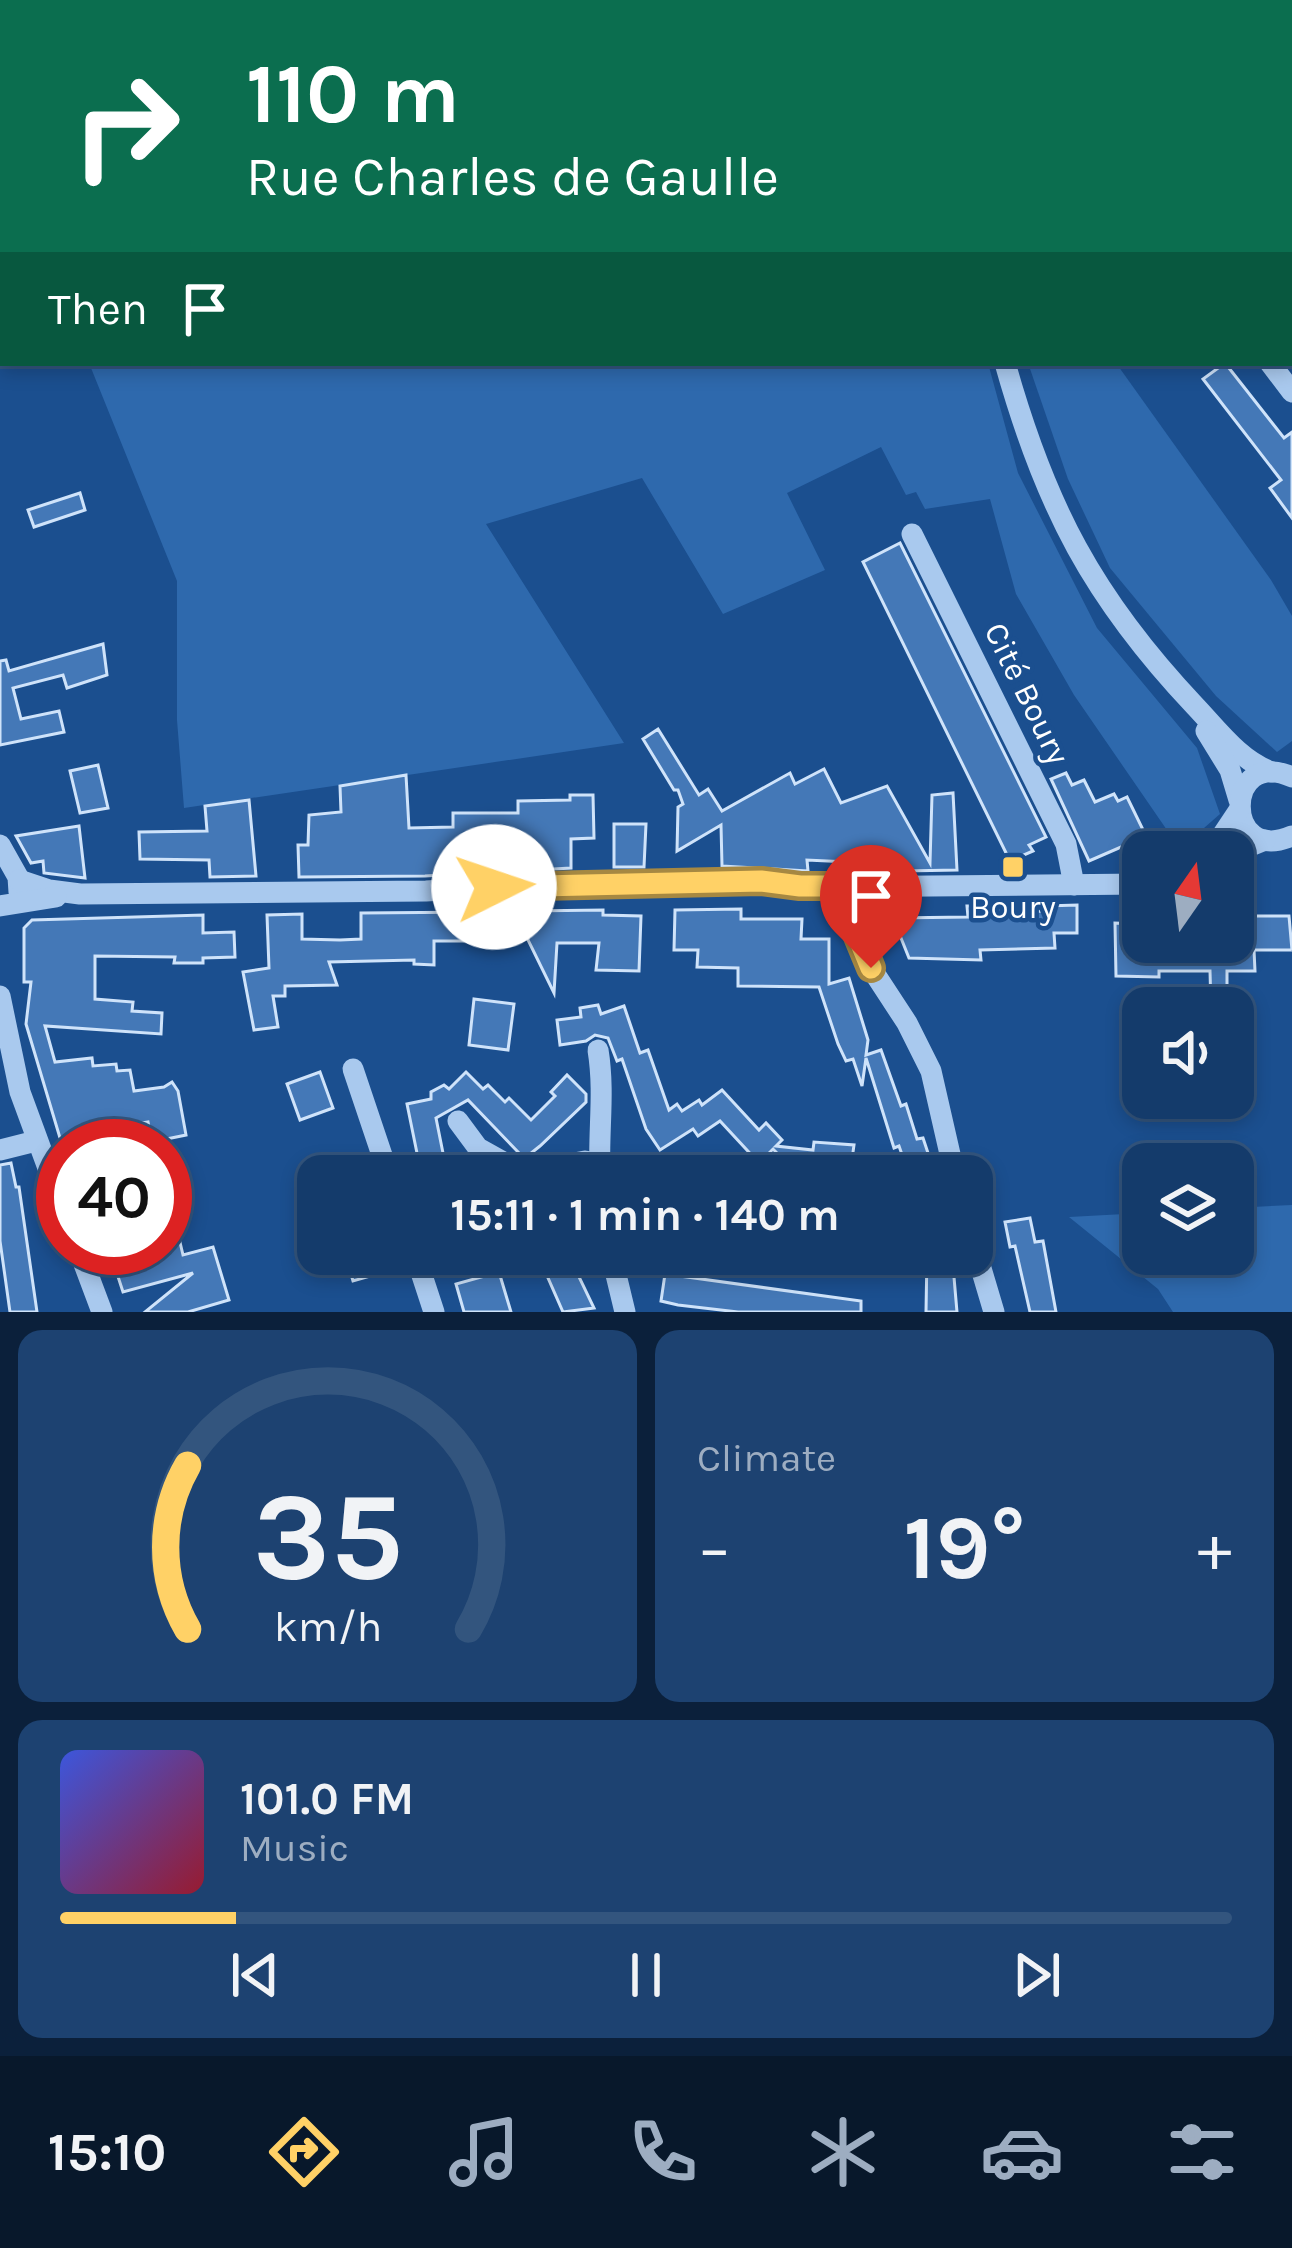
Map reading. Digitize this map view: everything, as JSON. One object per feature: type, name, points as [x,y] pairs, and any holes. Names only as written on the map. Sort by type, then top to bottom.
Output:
[{"type":"street","points":[[1006,366],[1029,444],[1062,525],[1112,609],[1219,751],[1247,829],[1283,840]]},
{"type":"street","points":[[1272,366],[1292,392]]},
{"type":"street","name":"Cité Boury","points":[[912,534],[1066,844],[1074,884]]},
{"type":"street","points":[[1167,677],[1235,748],[1258,766],[1284,772]]},
{"type":"street","points":[[1224,831],[1249,782],[1284,772]]},
{"type":"street","points":[[0,845],[19,892],[5,909]]},
{"type":"street","points":[[10,871],[49,890],[80,894],[427,891],[722,881],[848,886],[1122,884]]},
{"type":"street","points":[[848,886],[857,934],[871,968],[931,1071],[950,1155]]},
{"type":"street","points":[[5,909],[80,894]]},
{"type":"street","points":[[0,996],[11,1061],[36,1141],[0,1150]]},
{"type":"street","points":[[598,1050],[604,1092],[598,1155]]},
{"type":"street","points":[[353,1069],[382,1155]]},
{"type":"street","points":[[458,1121],[478,1148],[491,1155]]},
{"type":"street","points":[[88,1275],[102,1312]]},
{"type":"street","points":[[422,1275],[434,1312]]},
{"type":"street","points":[[616,1275],[625,1312]]},
{"type":"street","points":[[983,1275],[994,1312]]},
{"type":"shaded area","points":[[90,366],[989,366],[1018,473],[1097,628],[1197,748],[1220,814],[1201,831],[1168,831],[1074,695],[1016,594],[990,499],[925,509],[916,492],[906,495],[881,447],[787,493],[825,570],[723,614],[642,478],[486,524],[624,743],[184,808],[177,720],[177,581]]},
{"type":"shaded area","points":[[1029,366],[1118,366],[1292,616],[1292,741],[1277,752],[1216,696],[1110,568],[1068,479]]},
{"type":"shaded area","points":[[1292,1205],[1292,1312],[1173,1312],[1158,1289],[1141,1275],[1254,1275],[1254,1207]]},
{"type":"shaded area","points":[[1122,1214],[1122,1260],[1069,1217]]},
{"type":"building","points":[[1227,366],[1284,438],[1292,432],[1292,518],[1270,488],[1281,480],[1203,379]]},
{"type":"building","points":[[80,493],[85,510],[34,527],[28,510]]},
{"type":"building","points":[[900,543],[1046,837],[1029,845],[1033,851],[1010,861],[863,562]]},
{"type":"building","points":[[103,644],[107,675],[67,688],[63,675],[13,688],[21,719],[59,711],[64,732],[0,745],[0,661],[6,660],[9,671]]},
{"type":"building","points":[[658,729],[699,795],[708,789],[722,811],[790,773],[795,784],[824,769],[841,803],[887,786],[930,863],[932,795],[953,793],[957,870],[849,872],[848,862],[807,860],[808,871],[722,866],[721,825],[677,851],[678,807],[683,804],[643,739]]},
{"type":"building","points":[[98,765],[108,808],[80,813],[70,771]]},
{"type":"building","points":[[1066,773],[1072,785],[1084,780],[1095,802],[1114,794],[1118,801],[1127,797],[1144,831],[1122,831],[1122,847],[1089,861],[1051,779]]},
{"type":"building","points":[[406,775],[409,828],[453,827],[453,813],[518,813],[518,801],[593,795],[594,838],[571,839],[571,868],[299,877],[298,845],[308,845],[309,815],[341,812],[340,786]]},
{"type":"building","points":[[249,800],[256,876],[210,877],[209,860],[140,859],[139,832],[207,831],[205,806]]},
{"type":"building","points":[[614,824],[646,824],[644,867],[614,867]]},
{"type":"building","points":[[79,826],[85,878],[44,873],[43,861],[31,863],[16,836]]},
{"type":"building","points":[[1077,905],[1077,933],[1054,933],[1055,948],[980,950],[981,960],[909,958],[893,918],[968,917],[967,906],[1012,906],[1012,912]]},
{"type":"building","points":[[741,909],[741,919],[802,919],[801,939],[829,939],[829,984],[849,978],[868,1040],[866,1055],[881,1050],[901,1106],[906,1104],[917,1139],[923,1138],[929,1155],[902,1155],[899,1146],[894,1148],[866,1058],[862,1086],[853,1059],[846,1061],[838,1044],[819,987],[738,986],[738,968],[697,967],[698,950],[674,950],[675,910]]},
{"type":"building","points":[[603,910],[603,915],[641,916],[639,971],[596,970],[599,943],[557,943],[554,993],[528,940],[529,911]]},
{"type":"building","points":[[482,912],[481,941],[434,941],[434,965],[414,964],[414,960],[329,962],[337,985],[285,986],[285,996],[273,996],[278,1027],[254,1030],[243,972],[269,968],[267,915],[302,914],[302,939],[340,940],[361,939],[361,913]]},
{"type":"building","points":[[203,915],[203,933],[234,932],[235,957],[203,958],[203,963],[174,963],[175,957],[95,956],[95,999],[133,1002],[132,1011],[162,1013],[161,1034],[45,1026],[55,1062],[92,1058],[93,1066],[116,1064],[117,1071],[130,1070],[134,1091],[172,1082],[183,1119],[54,1119],[26,1024],[31,982],[24,982],[24,928],[32,920]]},
{"type":"building","points":[[1254,916],[1289,916],[1292,950],[1254,950]]},
{"type":"building","points":[[1115,923],[1122,923],[1122,963],[1254,963],[1254,950],[1255,971],[1227,971],[1227,987],[1210,987],[1210,971],[1116,976]]},
{"type":"building","points":[[474,999],[514,1004],[508,1050],[469,1045]]},
{"type":"building","points":[[598,1005],[601,1014],[624,1006],[640,1053],[648,1050],[669,1110],[677,1104],[682,1111],[699,1100],[702,1105],[722,1090],[759,1130],[766,1123],[782,1140],[776,1146],[813,1150],[814,1142],[854,1145],[853,1155],[779,1155],[773,1149],[767,1155],[752,1155],[720,1121],[698,1136],[693,1129],[660,1150],[646,1129],[622,1059],[617,1061],[608,1038],[595,1035],[560,1045],[557,1020],[581,1017],[580,1008]]},
{"type":"building","points":[[320,1072],[333,1108],[300,1120],[287,1084]]},
{"type":"building","points":[[466,1072],[483,1089],[488,1085],[505,1102],[509,1098],[531,1120],[555,1096],[551,1092],[567,1075],[586,1094],[586,1102],[530,1154],[520,1154],[468,1100],[436,1118],[443,1155],[417,1155],[407,1104],[431,1099],[431,1092],[444,1085],[449,1089]]},
{"type":"building","points":[[11,1163],[19,1187],[37,1312],[10,1312],[0,1241],[0,1165]]},
{"type":"building","points":[[1030,1218],[1035,1242],[1043,1241],[1056,1312],[1030,1312],[1015,1246],[1010,1247],[1005,1222]]},
{"type":"building","points":[[213,1247],[229,1300],[188,1312],[145,1312],[192,1275],[192,1253]]},
{"type":"building","points":[[117,1275],[186,1275],[123,1292]]},
{"type":"building","points":[[500,1275],[511,1312],[464,1312],[456,1284]]},
{"type":"building","points":[[547,1275],[578,1275],[594,1308],[563,1312]]},
{"type":"building","points":[[665,1275],[672,1275],[861,1301],[861,1312],[738,1312],[661,1301]]},
{"type":"building","points":[[927,1275],[954,1275],[957,1312],[926,1312]]},
{"type":"place","name":"Boury","points":[[1013,867]]},
{"type":"route","points":[[494,887],[761,881],[848,886],[857,934],[871,968]]}]
